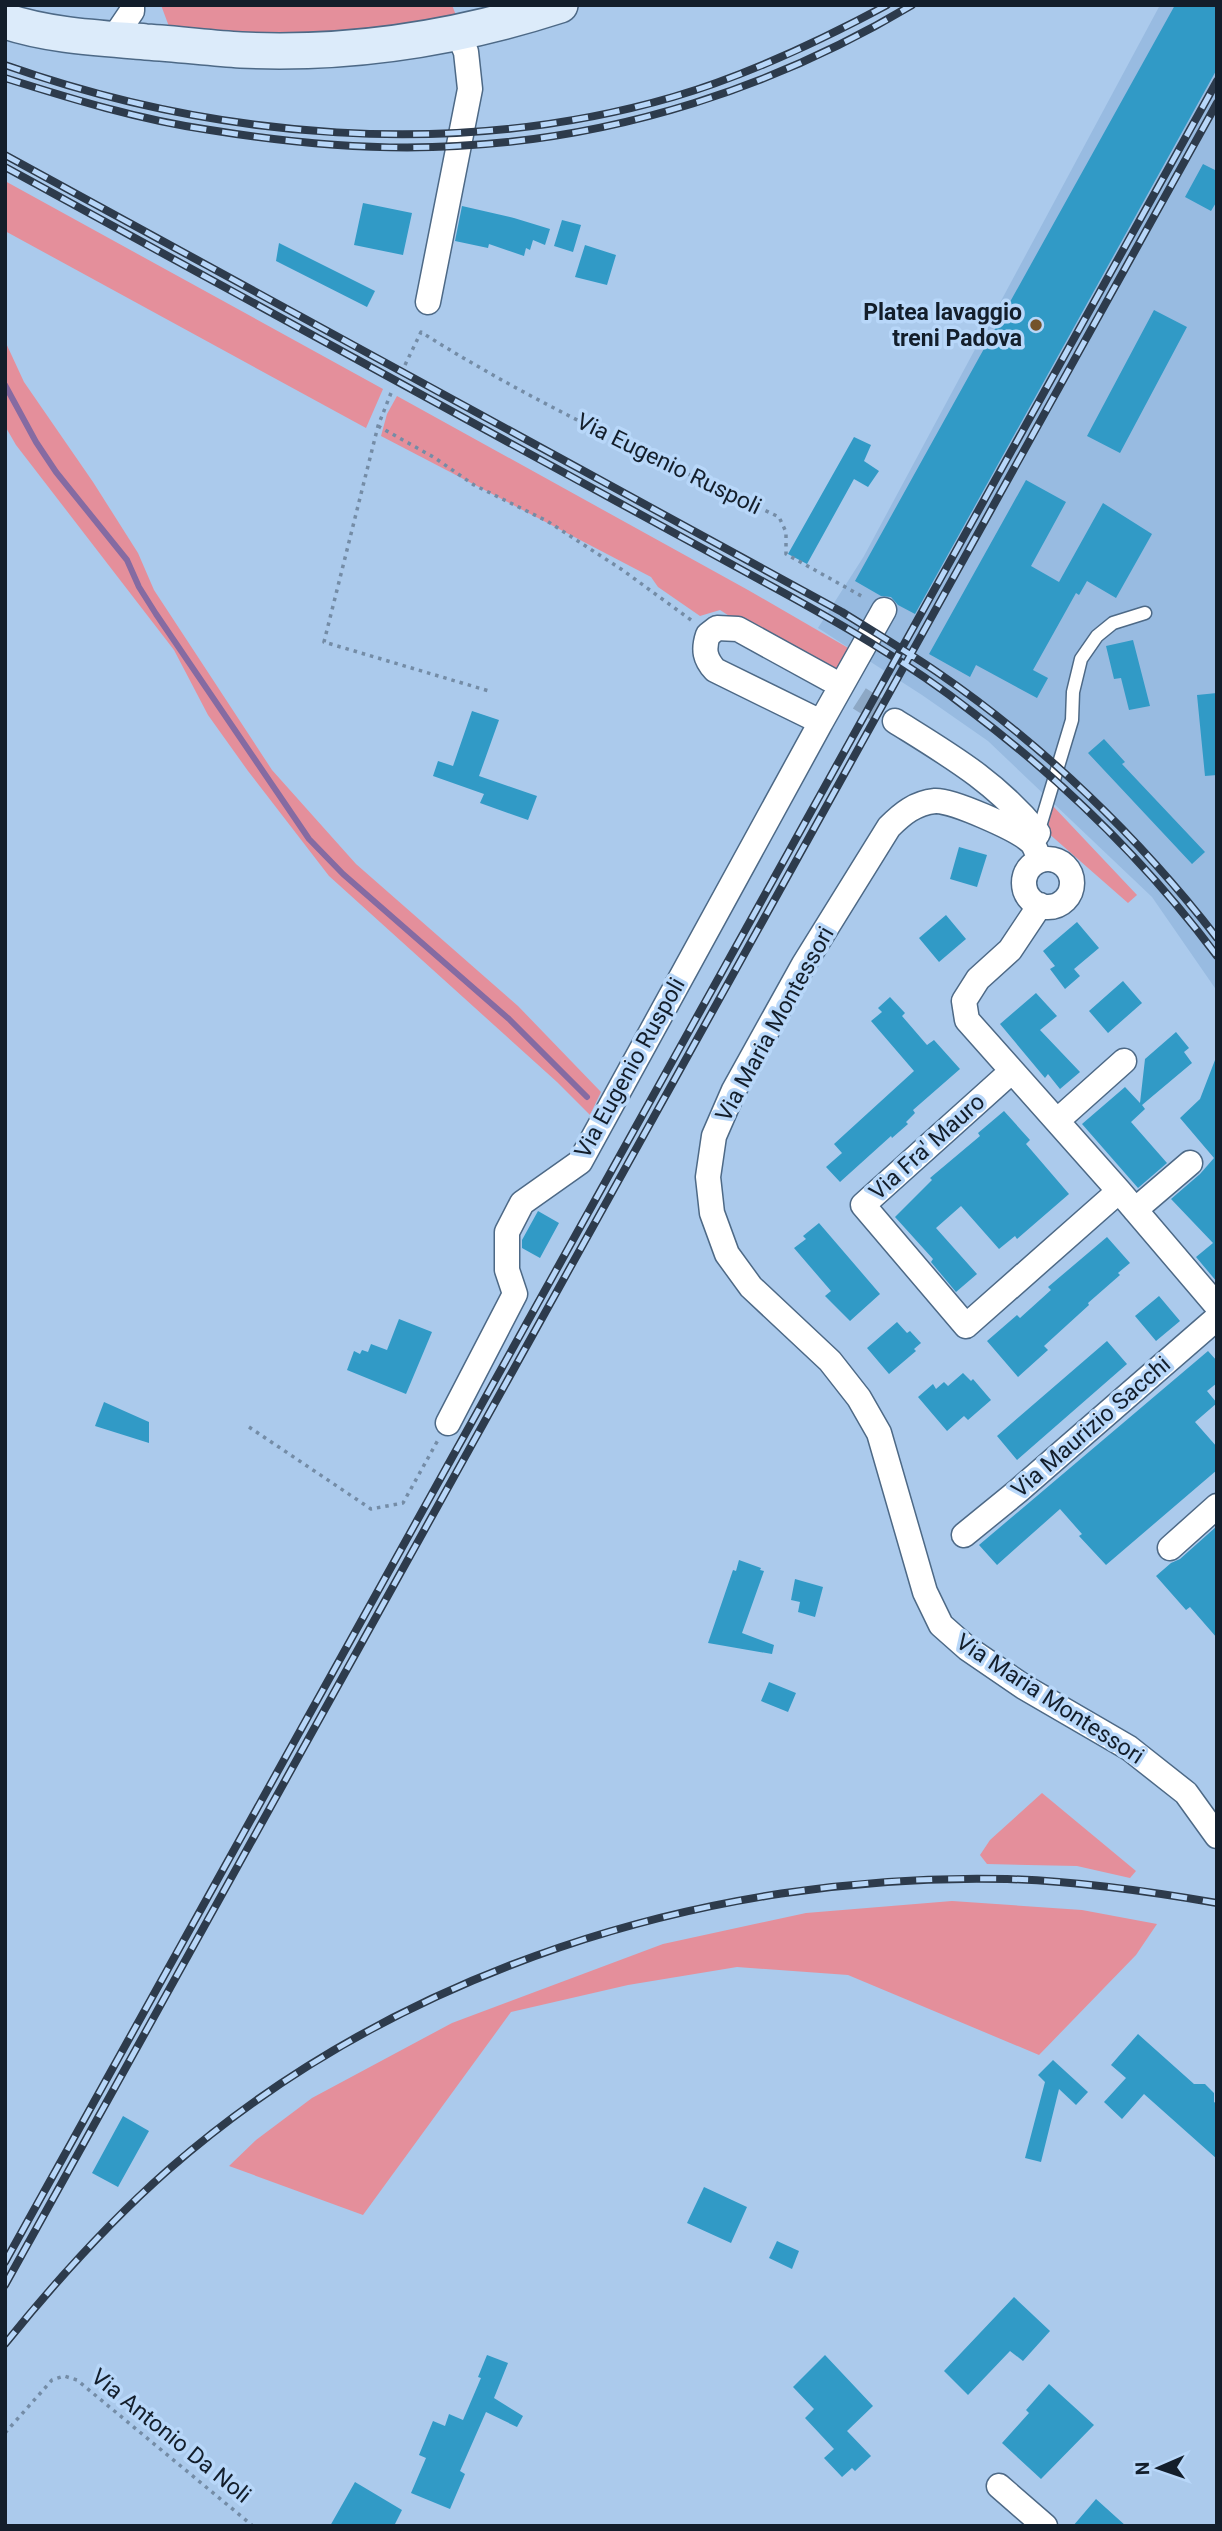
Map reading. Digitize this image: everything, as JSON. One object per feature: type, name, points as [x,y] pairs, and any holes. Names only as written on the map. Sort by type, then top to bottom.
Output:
[{"type":"main road","points":[[5,21],[28,28],[113,39],[242,50],[294,50],[378,44],[458,33],[560,5]]},
{"type":"street","points":[[113,39],[132,11],[132,5]]},
{"type":"street","points":[[428,302],[470,89],[466,52],[458,33]]},
{"type":"street","name":"Via Eugenio Ruspoli","points":[[448,1423],[515,1294],[507,1270],[507,1232],[522,1203],[580,1162],[884,610]]},
{"type":"street","points":[[821,722],[715,670],[708,663],[705,653],[708,635],[717,628],[738,629],[829,679]]},
{"type":"street","points":[[895,721],[974,771],[1018,808],[1036,845],[1024,885],[1031,900],[1040,905],[1010,950],[978,979],[964,1001],[967,1020],[1058,1120],[1217,1306]]},
{"type":"street","name":"Via Maria Montessori","points":[[1040,905],[1054,906],[1061,903],[1071,889],[1072,881],[1070,873],[1059,861],[1036,845],[962,807],[938,801],[920,804],[903,813],[889,827],[804,964],[734,1090],[715,1136],[708,1177],[712,1213],[727,1254],[751,1287],[830,1361],[859,1398],[878,1433],[925,1592],[941,1625],[967,1648],[1024,1687],[1129,1748],[1186,1793],[1217,1836]]},
{"type":"street","points":[[1058,1120],[1124,1061]]},
{"type":"street","name":"Via Fra' Mauro","points":[[1012,1071],[863,1205],[966,1326],[1119,1191]]},
{"type":"street","points":[[1135,1210],[1190,1163]]},
{"type":"street","name":"Via Maurizio Sacchi","points":[[964,1535],[1217,1318]]},
{"type":"street","points":[[1170,1548],[1217,1506]]},
{"type":"street","points":[[999,2486],[1045,2526]]},
{"type":"lane","points":[[1036,845],[1072,720],[1073,692],[1081,659],[1097,636],[1113,623],[1145,613]]},
{"type":"path","name":"Via Eugenio Ruspoli","points":[[405,365],[421,332],[481,371],[585,425],[779,517],[786,532],[786,554],[884,610]]},
{"type":"path","points":[[391,393],[378,426],[324,642],[489,691]]},
{"type":"path","points":[[378,426],[435,458],[474,485],[547,522],[621,569],[708,635]]},
{"type":"path","points":[[249,1427],[371,1509],[403,1503],[448,1423]]},
{"type":"path","name":"Via Antonio Da Noli","points":[[5,2433],[52,2380],[64,2376],[77,2380],[253,2526]]},
{"type":"shaded area","points":[[161,5],[452,5],[459,23],[296,37],[171,32]]},
{"type":"shaded area","points":[[1160,5],[1217,5],[1217,991],[1152,897],[988,741],[818,628],[864,556]]},
{"type":"shaded area","points":[[5,181],[383,389],[366,428],[5,231]]},
{"type":"shaded area","points":[[5,341],[24,382],[93,482],[138,553],[154,590],[272,770],[356,864],[518,1006],[601,1092],[590,1115],[329,876],[248,771],[208,715],[174,650],[16,445],[5,426]]},
{"type":"shaded area","points":[[397,396],[862,656],[846,683],[762,637],[720,610],[700,616],[658,587],[651,577],[381,436],[387,414]]},
{"type":"shaded area","points":[[1052,805],[1137,895],[1128,903],[1047,832]]},
{"type":"shaded area","points":[[1042,1793],[1136,1871],[1130,1878],[1077,1866],[987,1864],[980,1855],[990,1840]]},
{"type":"shaded area","points":[[952,1901],[1082,1910],[1157,1924],[1136,1955],[1039,2055],[848,1975],[737,1967],[628,1985],[511,2012],[363,2215],[229,2166],[256,2140],[312,2098],[452,2023],[663,1944],[806,1913]]},
{"type":"building","name":"Platea lavaggio treni Padova","points":[[1175,5],[1217,5],[1217,69],[915,614],[898,605],[891,597],[881,596],[855,581]]},
{"type":"building","points":[[1203,164],[1217,171],[1217,201],[1211,211],[1185,197]]},
{"type":"building","points":[[363,203],[412,213],[403,255],[354,245]]},
{"type":"building","points":[[462,206],[550,229],[545,245],[533,240],[530,250],[526,248],[524,256],[489,244],[488,248],[455,241]]},
{"type":"building","points":[[562,220],[581,225],[573,252],[554,246]]},
{"type":"building","points":[[279,243],[375,291],[367,307],[276,261]]},
{"type":"building","points":[[585,245],[616,255],[607,285],[575,277]]},
{"type":"building","points":[[1154,310],[1187,327],[1120,453],[1087,436]]},
{"type":"building","points":[[854,437],[871,445],[864,461],[879,471],[868,487],[854,479],[807,564],[788,554]]},
{"type":"building","points":[[1026,480],[1066,502],[1031,566],[1059,582],[1103,503],[1152,534],[1116,598],[1087,581],[1079,595],[1076,593],[1033,670],[1048,678],[1037,698],[976,665],[970,677],[929,654]]},
{"type":"building","points":[[1133,640],[1150,706],[1129,710],[1121,678],[1114,679],[1106,646]]},
{"type":"building","points":[[1217,693],[1217,775],[1205,776],[1197,695]]},
{"type":"building","points":[[472,711],[499,720],[479,776],[537,796],[528,820],[480,803],[484,794],[433,776],[438,761],[453,766]]},
{"type":"building","points":[[1104,739],[1125,762],[1122,764],[1205,852],[1192,864],[1088,753]]},
{"type":"building","points":[[959,847],[987,855],[977,887],[950,879]]},
{"type":"building","points":[[946,915],[966,939],[939,962],[919,938]]},
{"type":"building","points":[[1077,922],[1099,948],[1074,969],[1080,976],[1065,989],[1050,969],[1055,966],[1043,951]]},
{"type":"building","points":[[1123,981],[1142,1003],[1108,1033],[1089,1011]]},
{"type":"building","points":[[1036,993],[1057,1016],[1040,1030],[1080,1072],[1060,1089],[1048,1074],[1045,1078],[1000,1024]]},
{"type":"building","points":[[890,997],[905,1013],[902,1016],[927,1045],[934,1040],[960,1069],[913,1110],[915,1113],[906,1122],[908,1124],[840,1182],[826,1167],[842,1153],[834,1144],[914,1071],[871,1021],[882,1012],[878,1008]]},
{"type":"building","points":[[1176,1032],[1189,1048],[1184,1052],[1192,1063],[1142,1105],[1145,1109],[1131,1122],[1167,1163],[1138,1188],[1082,1124],[1125,1087],[1140,1103],[1145,1059]]},
{"type":"building","points":[[1215,1060],[1217,1282],[1196,1257],[1213,1243],[1171,1199],[1214,1158],[1180,1118],[1200,1099]]},
{"type":"building","points":[[1004,1111],[1030,1140],[1026,1144],[1069,1194],[1017,1239],[1015,1236],[999,1249],[961,1206],[936,1228],[977,1274],[956,1292],[931,1262],[933,1259],[895,1217],[932,1180],[930,1178],[980,1136],[978,1133]]},
{"type":"building","points":[[538,1211],[559,1223],[540,1258],[522,1248],[522,1240]]},
{"type":"building","points":[[819,1223],[880,1294],[850,1321],[825,1296],[831,1291],[794,1248],[806,1239],[803,1236]]},
{"type":"building","points":[[1107,1237],[1130,1263],[1044,1346],[1048,1350],[1018,1377],[987,1341],[1017,1315],[1020,1318],[1051,1290],[1048,1287]]},
{"type":"building","points":[[1159,1296],[1180,1321],[1156,1341],[1135,1316]]},
{"type":"building","points":[[399,1319],[432,1332],[406,1394],[347,1370],[354,1351],[360,1354],[362,1350],[368,1352],[371,1344],[387,1350]]},
{"type":"building","points":[[897,1322],[921,1343],[914,1349],[916,1351],[889,1374],[867,1348]]},
{"type":"building","points":[[1107,1341],[1127,1364],[1017,1460],[997,1436]]},
{"type":"building","points":[[1208,1351],[1217,1361],[1217,1383],[1207,1391],[1217,1403],[1195,1422],[1217,1447],[1217,1470],[1106,1565],[1079,1536],[1082,1534],[1060,1509],[997,1565],[979,1545]]},
{"type":"building","points":[[963,1373],[971,1381],[973,1379],[991,1400],[968,1420],[964,1416],[947,1431],[918,1397],[933,1384],[936,1389],[944,1382],[948,1386]]},
{"type":"building","points":[[104,1402],[149,1422],[149,1443],[95,1426]]},
{"type":"building","points":[[1217,1526],[1217,1638],[1190,1607],[1186,1610],[1156,1576]]},
{"type":"building","points":[[739,1560],[764,1571],[742,1633],[774,1645],[772,1654],[708,1643],[733,1570],[736,1571]]},
{"type":"building","points":[[795,1579],[823,1587],[815,1617],[798,1612],[800,1602],[791,1600]]},
{"type":"building","points":[[769,1682],[796,1693],[788,1712],[761,1701]]},
{"type":"building","points":[[1138,2034],[1194,2084],[1205,2084],[1214,2093],[1214,2102],[1217,2104],[1217,2159],[1144,2094],[1122,2119],[1104,2102],[1126,2078],[1111,2065]]},
{"type":"building","points":[[1053,2060],[1088,2092],[1076,2105],[1059,2089],[1041,2162],[1025,2158],[1045,2082],[1038,2075]]},
{"type":"building","points":[[123,2116],[149,2131],[118,2187],[92,2173]]},
{"type":"building","points":[[704,2187],[747,2207],[731,2243],[687,2223]]},
{"type":"building","points":[[777,2241],[799,2251],[792,2269],[769,2258]]},
{"type":"building","points":[[1014,2297],[1050,2331],[1023,2361],[1010,2351],[968,2395],[944,2371]]},
{"type":"building","points":[[487,2355],[508,2363],[494,2398],[523,2416],[517,2427],[486,2412],[460,2471],[465,2474],[450,2509],[411,2493],[426,2458],[419,2455],[433,2421],[445,2426],[449,2414],[463,2420],[481,2378],[478,2377]]},
{"type":"building","points":[[825,2355],[873,2406],[847,2431],[871,2456],[855,2471],[852,2468],[842,2477],[824,2458],[834,2449],[805,2418],[814,2409],[793,2387]]},
{"type":"building","points":[[1049,2384],[1094,2425],[1041,2479],[1002,2443],[1029,2413],[1026,2410]]},
{"type":"building","points":[[355,2482],[402,2510],[394,2526],[330,2526]]},
{"type":"building","points":[[1096,2499],[1126,2526],[1073,2526]]},
{"type":"waterway","points":[[5,385],[56,472],[127,560],[139,587],[156,614],[309,839],[343,874],[509,1019],[587,1097]]},
{"type":"tunnel","points":[[829,679],[895,721]]},
{"type":"railway","points":[[5,65],[85,90],[168,110],[252,124],[337,132],[422,134],[507,129],[591,117],[701,88],[782,57],[887,5]]},
{"type":"railway","points":[[5,78],[132,115],[241,135],[365,147],[457,146],[577,132],[693,103],[806,61],[912,5]]},
{"type":"railway","points":[[5,2262],[1217,81]]},
{"type":"railway","points":[[5,2285],[1217,103]]},
{"type":"railway","points":[[5,155],[842,612],[914,657],[1014,729],[1087,794],[1155,864],[1217,938]]},
{"type":"railway","points":[[5,167],[791,597],[897,659],[972,712],[1071,795],[1133,857],[1217,956]]},
{"type":"railway","points":[[5,2344],[63,2276],[124,2211],[168,2170],[257,2100],[353,2040],[454,1989],[560,1947],[670,1916],[781,1894],[894,1881],[1033,1880],[1112,1887],[1217,1903]]},
{"type":"place","name":"Platea lavaggio treni Padova","points":[[1036,325]]}]
